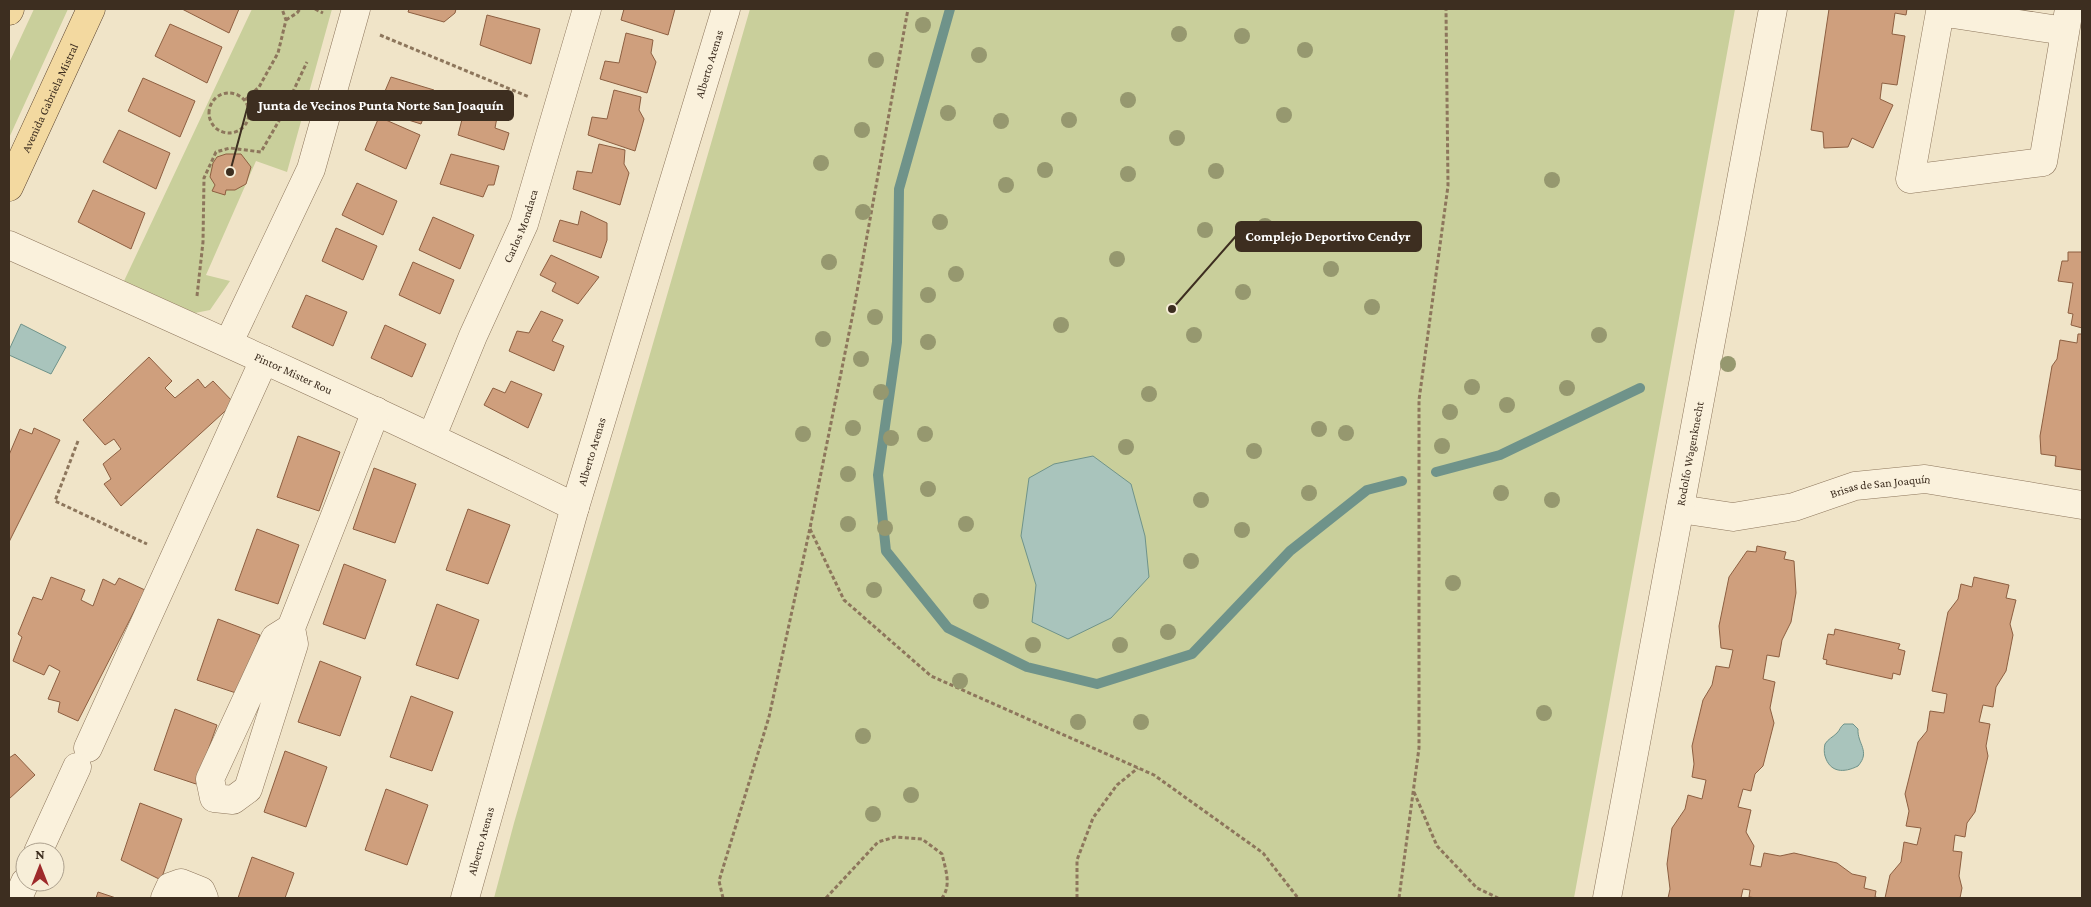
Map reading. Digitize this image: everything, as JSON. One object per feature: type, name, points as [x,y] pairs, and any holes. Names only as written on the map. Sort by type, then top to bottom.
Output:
[{"type":"main road","name":"Avenida Gabriela Mistral","points":[[9,187],[91,9]]},
{"type":"street","name":"Carlos Mondaca","points":[[432,436],[473,336],[524,224],[587,9]]},
{"type":"street","name":"Alberto Arenas","points":[[465,898],[575,507],[726,9]]},
{"type":"street","name":"Rodolfo Wagenknecht","points":[[1607,898],[1773,9]]},
{"type":"street","points":[[1940,12],[2067,20],[2043,162],[1910,179],[1940,12]]},
{"type":"street","points":[[229,342],[311,169],[354,16]]},
{"type":"street","name":"Pintor Mister Rou","points":[[9,245],[229,342],[264,360],[432,436],[575,507]]},
{"type":"street","points":[[43,842],[264,360]]},
{"type":"street","points":[[290,628],[294,644],[248,789],[233,800],[214,798],[210,779],[275,638],[290,628],[376,411]]},
{"type":"street","name":"Brisas de San Joaquín","points":[[1680,509],[1733,517],[1794,507],[1855,486],[1925,479],[2082,505]]},
{"type":"street","points":[[165,898],[170,887],[181,883],[200,891],[204,898]]},
{"type":"path","points":[[245,100],[259,87],[278,53],[286,20],[282,9]]},
{"type":"path","points":[[286,20],[300,9]]},
{"type":"path","points":[[723,898],[719,881],[769,717],[810,528],[854,308],[908,9]]},
{"type":"path","points":[[1399,898],[1419,748],[1419,400],[1448,186],[1446,9]]},
{"type":"path","points":[[354,16],[558,108]]},
{"type":"path","points":[[199,329],[197,289],[203,242],[204,178],[216,152],[230,148],[261,152],[280,119],[311,53]]},
{"type":"path","points":[[228,93],[240,96],[245,100],[249,112],[246,124],[235,131],[222,131],[216,128],[212,122],[210,109],[216,98],[228,93]]},
{"type":"path","points":[[78,441],[54,501],[175,557]]},
{"type":"path","points":[[810,528],[844,600],[931,676],[1154,775],[1263,853],[1298,898]]},
{"type":"path","points":[[1077,898],[1077,860],[1093,818],[1117,786],[1138,768]]},
{"type":"path","points":[[1413,791],[1437,846],[1477,888],[1498,898]]},
{"type":"path","points":[[826,898],[878,842],[895,837],[922,839],[942,854],[947,878],[946,893],[942,898]]},
{"type":"green space","points":[[34,9],[68,9],[9,138],[9,63]]},
{"type":"green space","points":[[252,9],[332,9],[287,172],[256,161],[206,275],[230,281],[210,310],[195,313],[124,281]]},
{"type":"green space","points":[[750,9],[1735,9],[1574,898],[494,898],[514,823]]},
{"type":"water","points":[[21,324],[66,347],[51,374],[9,355],[9,350]]},
{"type":"water","points":[[1093,456],[1131,484],[1145,536],[1149,577],[1111,618],[1068,639],[1032,622],[1036,585],[1021,536],[1029,478],[1054,464]]},
{"type":"water","points":[[1844,724],[1853,724],[1858,729],[1863,756],[1858,766],[1848,770],[1838,770],[1827,762],[1824,750],[1826,742]]},
{"type":"building","points":[[182,9],[239,9],[229,33]]},
{"type":"building","points":[[409,9],[456,9],[455,13],[444,22],[408,12]]},
{"type":"building","points":[[624,9],[675,9],[668,35],[621,20]]},
{"type":"building","points":[[1829,9],[1907,9],[1906,15],[1895,13],[1892,34],[1905,36],[1897,85],[1882,83],[1880,99],[1893,105],[1873,148],[1852,138],[1848,147],[1824,148],[1823,132],[1811,130]]},
{"type":"building","points":[[487,15],[540,29],[531,64],[480,45]]},
{"type":"building","points":[[170,24],[222,47],[207,83],[155,56]]},
{"type":"building","points":[[626,33],[653,40],[651,53],[656,62],[647,93],[600,79],[605,61],[619,63]]},
{"type":"building","points":[[391,77],[434,90],[421,124],[377,110]]},
{"type":"building","points":[[143,78],[195,101],[180,137],[128,111]]},
{"type":"building","points":[[614,90],[641,97],[639,110],[644,119],[635,151],[588,135],[592,117],[607,119]]},
{"type":"building","points":[[466,104],[498,112],[495,128],[509,133],[504,150],[458,135]]},
{"type":"building","points":[[379,117],[420,135],[406,169],[365,150]]},
{"type":"building","points":[[119,130],[170,153],[156,189],[103,162]]},
{"type":"building","points":[[599,144],[625,150],[624,164],[629,173],[620,205],[573,189],[577,171],[592,173]]},
{"type":"building","points":[[226,154],[241,154],[251,167],[246,184],[235,190],[226,190],[225,195],[212,191],[215,185],[210,177],[213,163],[217,157]]},
{"type":"building","points":[[451,154],[499,166],[494,185],[488,185],[483,197],[440,184]]},
{"type":"building","points":[[357,183],[397,201],[383,235],[342,215]]},
{"type":"building","points":[[93,190],[145,213],[131,249],[78,222]]},
{"type":"building","points":[[581,211],[607,223],[607,240],[601,258],[553,241],[560,220],[578,225]]},
{"type":"building","points":[[433,217],[474,235],[460,269],[419,250]]},
{"type":"building","points":[[336,228],[377,246],[363,280],[322,261]]},
{"type":"building","points":[[2068,252],[2082,252],[2082,328],[2071,325],[2073,314],[2068,313],[2073,283],[2058,281],[2062,261],[2068,261]]},
{"type":"building","points":[[551,255],[599,277],[578,304],[552,291],[556,283],[540,275]]},
{"type":"building","points":[[413,262],[454,280],[440,314],[399,295]]},
{"type":"building","points":[[306,295],[347,312],[333,346],[292,327]]},
{"type":"building","points":[[541,311],[563,320],[552,341],[564,346],[554,371],[509,351],[517,331],[529,333]]},
{"type":"building","points":[[385,325],[426,344],[412,377],[371,358]]},
{"type":"building","points":[[2078,334],[2082,334],[2082,470],[2055,466],[2056,456],[2041,454],[2040,436],[2052,366],[2057,359],[2060,340],[2077,343]]},
{"type":"building","points":[[149,357],[172,381],[165,388],[175,398],[198,379],[205,388],[213,381],[234,403],[121,506],[104,484],[111,479],[103,464],[121,449],[114,439],[105,445],[83,420]]},
{"type":"building","points":[[511,381],[542,394],[528,428],[484,405],[493,388],[505,393]]},
{"type":"building","points":[[34,428],[60,440],[9,542],[9,455],[20,429],[32,434]]},
{"type":"building","points":[[298,436],[340,452],[319,511],[277,497]]},
{"type":"building","points":[[374,468],[416,484],[395,543],[353,529]]},
{"type":"building","points":[[468,509],[510,525],[488,584],[446,570]]},
{"type":"building","points":[[257,529],[299,545],[278,604],[235,590]]},
{"type":"building","points":[[1757,546],[1786,552],[1784,559],[1794,561],[1796,593],[1791,622],[1782,640],[1779,657],[1767,655],[1763,679],[1775,682],[1770,708],[1774,723],[1763,766],[1755,774],[1751,791],[1743,789],[1738,807],[1751,810],[1746,832],[1754,846],[1750,865],[1761,867],[1764,853],[1780,856],[1794,853],[1837,863],[1852,874],[1866,877],[1864,888],[1876,891],[1875,897],[1880,898],[1757,898],[1749,897],[1750,890],[1743,889],[1741,898],[1668,898],[1670,889],[1667,864],[1672,828],[1685,809],[1688,795],[1702,799],[1706,780],[1692,777],[1694,764],[1692,746],[1703,700],[1712,685],[1716,666],[1729,668],[1733,650],[1721,648],[1719,626],[1729,577],[1747,551],[1756,552]]},
{"type":"building","points":[[344,564],[386,580],[365,639],[323,624]]},
{"type":"building","points":[[51,577],[85,590],[81,600],[93,606],[103,579],[115,585],[119,578],[145,590],[78,721],[58,712],[60,702],[48,699],[60,671],[49,665],[44,675],[13,661],[22,637],[18,634],[33,597],[42,600]]},
{"type":"building","points":[[1974,577],[2009,585],[2006,598],[2016,600],[2010,624],[2013,635],[2006,671],[1996,687],[1993,707],[1983,705],[1979,722],[1990,724],[1986,746],[1988,756],[1975,812],[1967,823],[1965,837],[1955,835],[1953,851],[1962,852],[1959,876],[1962,888],[1960,898],[1885,898],[1890,875],[1901,862],[1904,842],[1917,845],[1921,828],[1906,826],[1909,811],[1905,794],[1918,742],[1927,731],[1930,711],[1944,713],[1947,694],[1932,691],[1948,612],[1958,599],[1961,584],[1972,587]]},
{"type":"building","points":[[437,604],[479,620],[458,679],[416,665]]},
{"type":"building","points":[[218,619],[260,635],[239,694],[197,680]]},
{"type":"building","points":[[1835,629],[1900,644],[1898,649],[1905,651],[1900,675],[1893,673],[1892,679],[1826,664],[1827,660],[1823,659],[1828,634],[1834,635]]},
{"type":"building","points":[[320,661],[361,677],[340,736],[298,722]]},
{"type":"building","points":[[411,696],[453,712],[432,771],[390,757]]},
{"type":"building","points":[[175,709],[217,725],[196,784],[154,770]]},
{"type":"building","points":[[285,751],[327,767],[306,827],[264,812]]},
{"type":"building","points":[[15,754],[35,775],[9,799],[9,758]]},
{"type":"building","points":[[386,789],[428,805],[407,865],[365,850]]},
{"type":"building","points":[[140,803],[182,819],[161,880],[121,860]]},
{"type":"building","points":[[252,857],[294,873],[285,898],[238,898]]},
{"type":"building","points":[[98,892],[116,898],[96,898]]},
{"type":"waterway","points":[[950,9],[899,189],[897,342],[878,475],[886,551],[948,628],[1027,667],[1097,684],[1192,654],[1290,551],[1367,490],[1402,481]]},
{"type":"waterway","points":[[1436,472],[1500,455],[1640,388]]},
{"type":"place","name":"Junta de Vecinos Punta Norte San Joaquín","points":[[230,172]]},
{"type":"place","name":"Complejo Deportivo Cendyr","points":[[1172,309]]}]
